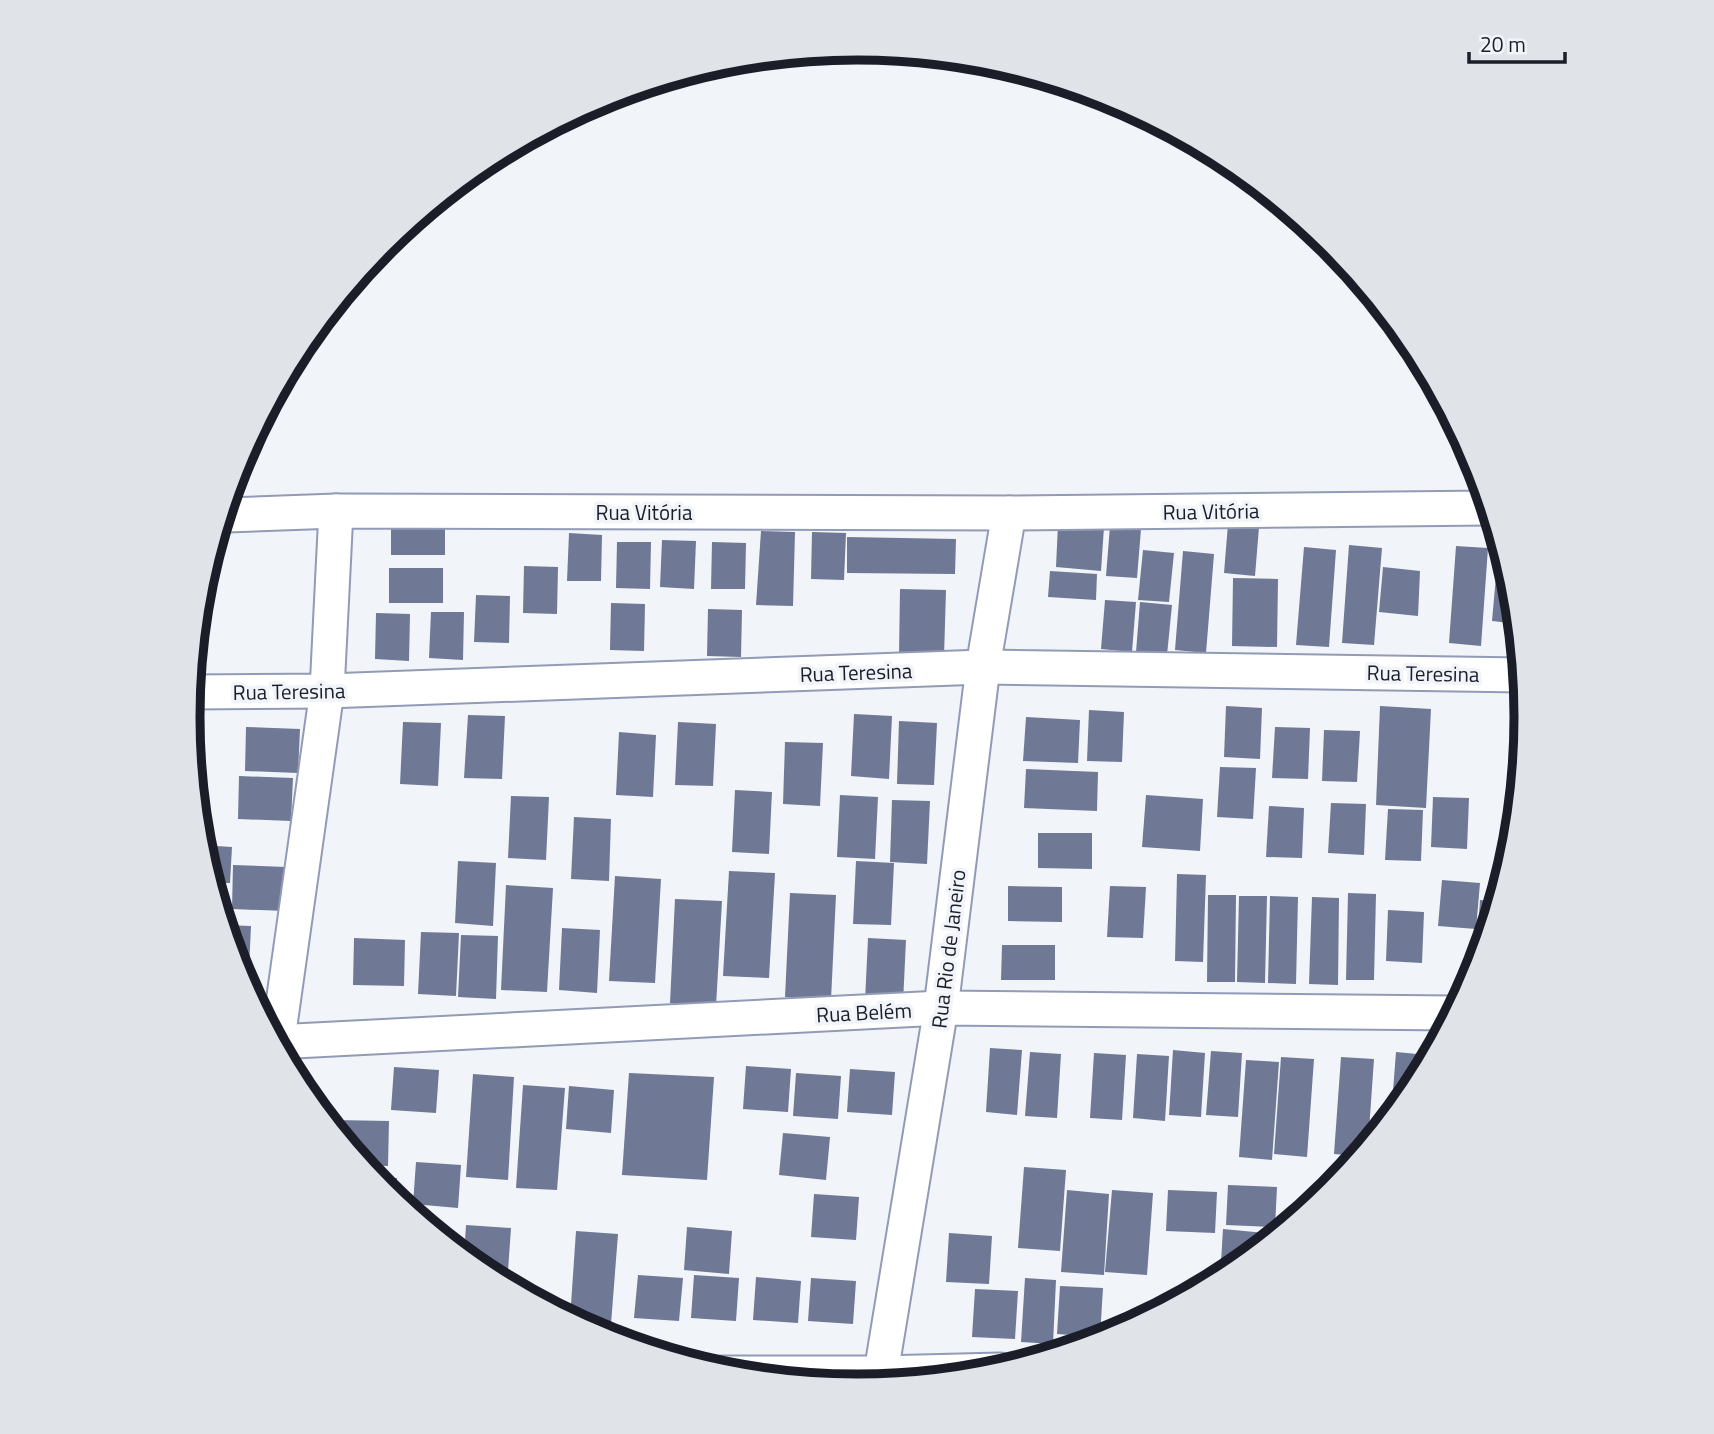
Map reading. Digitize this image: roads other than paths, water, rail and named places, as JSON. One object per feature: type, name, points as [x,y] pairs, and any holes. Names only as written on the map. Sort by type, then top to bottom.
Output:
[{"type":"street","name":"Rua Vitória","points":[[231,515],[336,511],[1009,513],[1481,508]]},
{"type":"street","points":[[278,1028],[327,691],[336,511]]},
{"type":"street","name":"Rua Rio de Janeiro","points":[[881,1373],[941,1008],[983,667],[1009,513]]},
{"type":"street","name":"Rua Teresina","points":[[201,692],[327,691],[983,667],[1513,675]]},
{"type":"street","name":"Rua Belém","points":[[286,1042],[941,1008],[1444,1013]]}]
